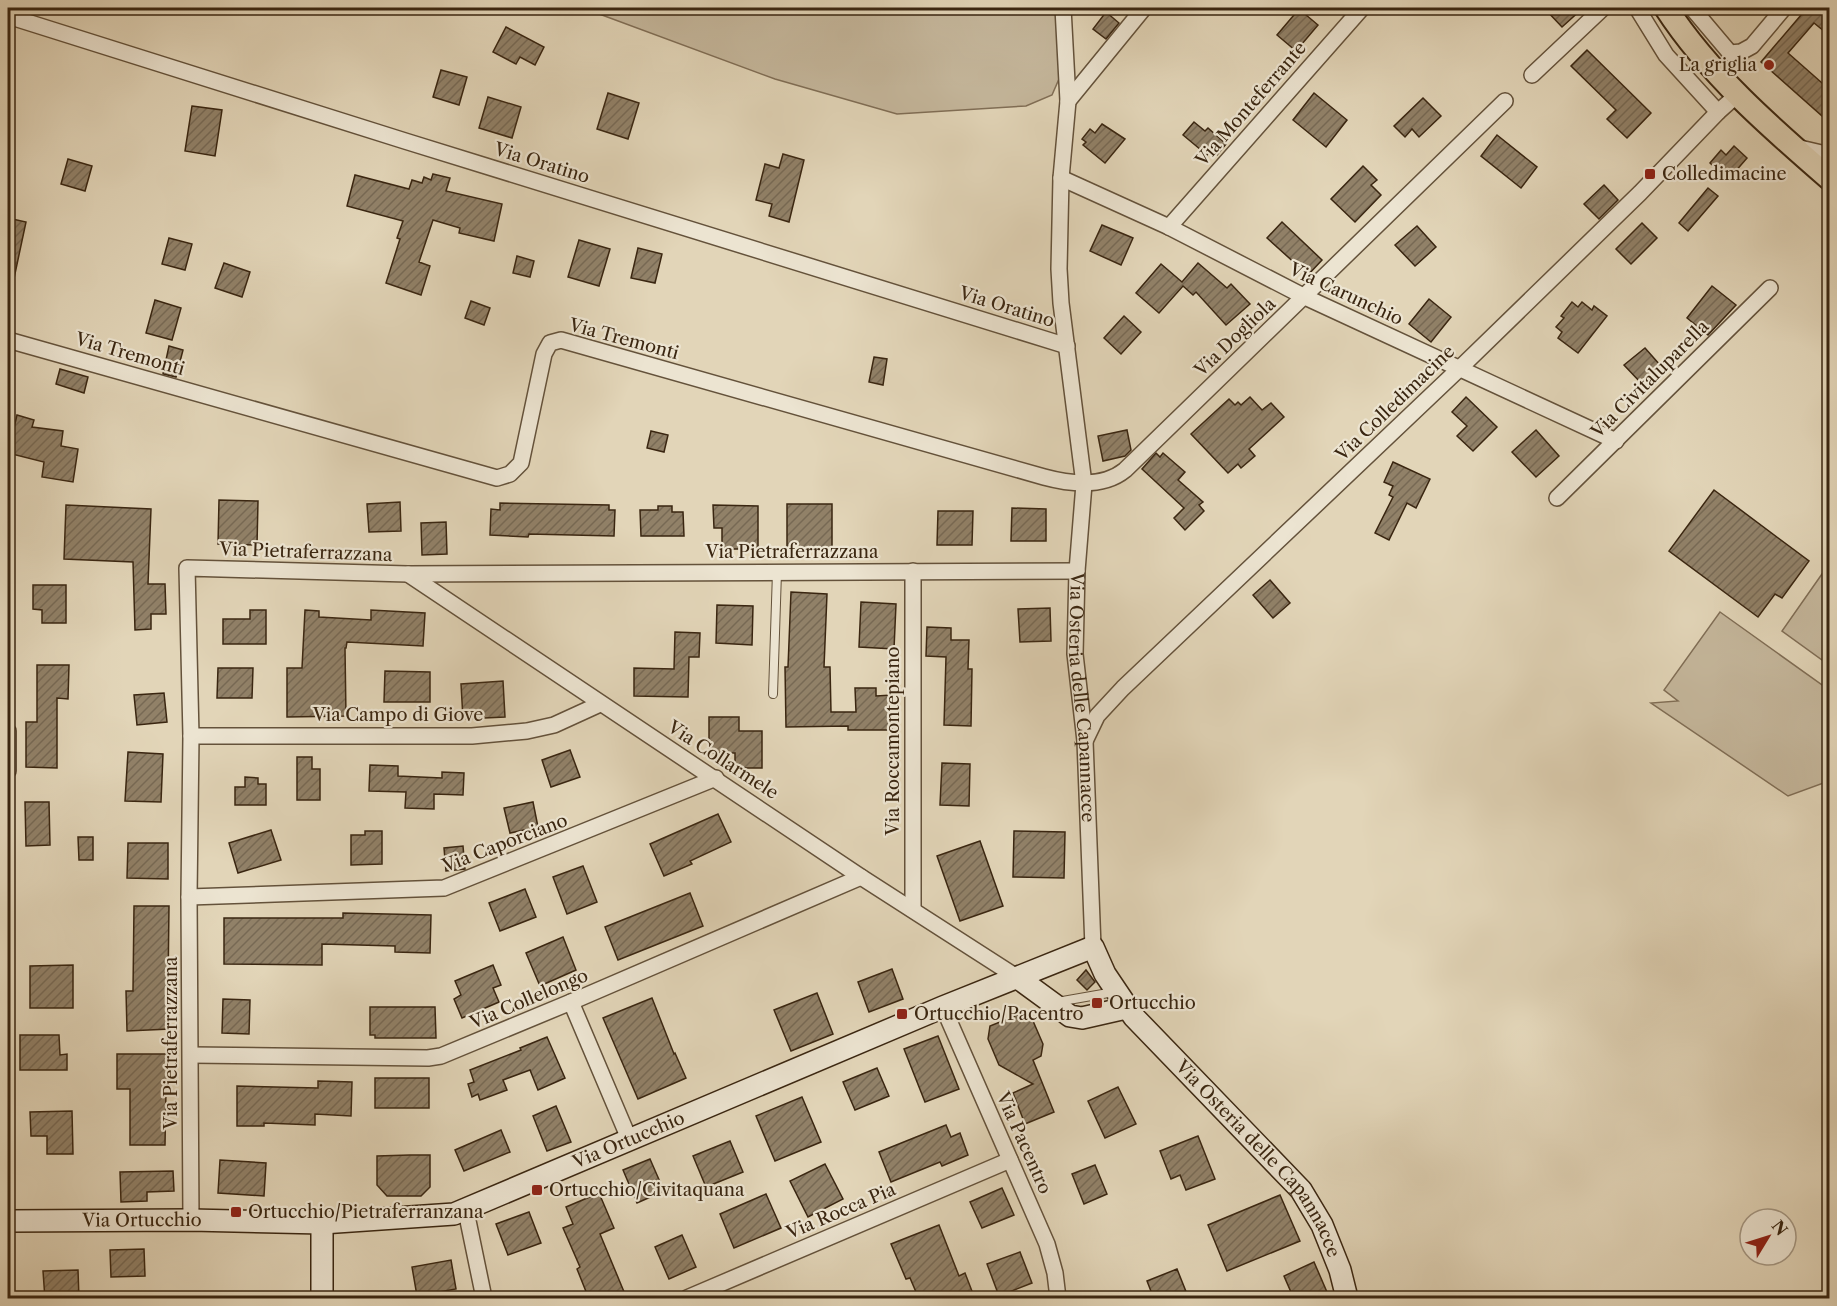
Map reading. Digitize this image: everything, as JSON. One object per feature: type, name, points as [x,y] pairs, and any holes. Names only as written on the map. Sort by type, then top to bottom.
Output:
[{"type":"main road","points":[[1666,8],[1690,43],[1737,95],[1830,179]]},
{"type":"street","name":"Via Osteria delle Capannacce","points":[[1063,8],[1068,101],[1061,178],[1059,269],[1084,484],[1077,571],[1075,654],[1084,741],[1094,946],[1098,960],[1121,1000],[1301,1190],[1322,1225],[1340,1270],[1347,1299]]},
{"type":"street","points":[[1068,101],[1144,8]]},
{"type":"street","name":"Via Monteferrante","points":[[1169,227],[1362,8]]},
{"type":"street","points":[[1532,75],[1603,8]]},
{"type":"street","points":[[1637,8],[1666,55],[1718,112]]},
{"type":"street","points":[[1692,8],[1731,53],[1742,52],[1752,46],[1784,8]]},
{"type":"street","name":"Via Oratino","points":[[8,16],[1067,346]]},
{"type":"street","name":"Via Colledimacine","points":[[1084,741],[1097,716],[1123,688],[1459,369],[1737,95]]},
{"type":"street","name":"Via Dogliola","points":[[1084,484],[1112,478],[1125,470],[1506,101]]},
{"type":"street","points":[[1790,144],[1815,153],[1830,155]]},
{"type":"street","name":"Via Carunchio","points":[[1061,178],[1169,227],[1305,297],[1616,441]]},
{"type":"street","name":"Via Civitaluparella","points":[[1557,498],[1770,288]]},
{"type":"street","name":"Via Tremonti","points":[[8,340],[497,478],[510,474],[521,463],[544,354],[550,343],[561,340],[1044,477],[1084,484]]},
{"type":"street","name":"Via Pietraferrazzana","points":[[191,1220],[189,897],[191,736],[187,568],[408,574],[1077,571]]},
{"type":"street","name":"Via Roccamontepiano","points":[[913,571],[913,910]]},
{"type":"street","name":"Via Collarmele","points":[[408,574],[861,877],[1018,978]]},
{"type":"street","name":"Via Campo di Giove","points":[[191,736],[472,736],[527,731],[554,725],[600,704]]},
{"type":"street","points":[[8,731],[8,771]]},
{"type":"street","name":"Via Caporciano","points":[[189,897],[444,888],[716,778]]},
{"type":"street","name":"Via Collelongo","points":[[191,1055],[435,1057],[571,1002],[861,877]]},
{"type":"street","name":"Via Ortucchio","points":[[8,1221],[191,1220],[322,1223],[442,1216],[465,1211],[943,1007],[1094,946]]},
{"type":"street","points":[[1018,978],[1070,1016],[1082,1018],[1121,1000]]},
{"type":"street","points":[[571,1002],[630,1141]]},
{"type":"street","name":"Via Pacentro","points":[[943,1007],[1047,1244],[1055,1273],[1058,1299]]},
{"type":"street","name":"Via Rocca Pia","points":[[687,1299],[1010,1160]]},
{"type":"street","points":[[465,1211],[484,1299]]},
{"type":"street","points":[[322,1223],[322,1299]]},
{"type":"lane","points":[[773,694],[777,572]]},
{"type":"shaded area","points":[[583,8],[1059,8],[1062,72],[1052,95],[1026,106],[897,114],[775,79]]},
{"type":"shaded area","points":[[1829,564],[1829,665],[1782,631]]},
{"type":"shaded area","points":[[1720,612],[1829,690],[1829,781],[1788,796],[1651,703],[1678,701],[1664,690]]},
{"type":"building","points":[[1544,8],[1583,8],[1562,27]]},
{"type":"building","points":[[1807,8],[1830,8],[1830,36],[1814,23],[1788,53],[1830,90],[1830,123],[1761,62]]},
{"type":"building","points":[[1299,9],[1318,25],[1296,51],[1277,35]]},
{"type":"building","points":[[1106,12],[1119,23],[1106,39],[1093,29]]},
{"type":"building","points":[[506,27],[544,47],[535,65],[520,57],[516,64],[493,52]]},
{"type":"building","points":[[1587,50],[1651,113],[1627,138],[1607,119],[1616,110],[1571,66]]},
{"type":"building","points":[[441,70],[467,77],[459,105],[433,97]]},
{"type":"building","points":[[608,93],[639,103],[628,139],[597,129]]},
{"type":"building","points":[[1314,93],[1347,120],[1326,147],[1293,120]]},
{"type":"building","points":[[488,97],[521,107],[512,138],[479,128]]},
{"type":"building","points":[[1423,98],[1441,116],[1419,137],[1412,129],[1405,137],[1394,126]]},
{"type":"building","points":[[192,106],[222,110],[215,156],[185,151]]},
{"type":"building","points":[[1194,122],[1205,131],[1208,128],[1226,144],[1217,155],[1211,150],[1207,155],[1183,135]]},
{"type":"building","points":[[1102,124],[1125,139],[1105,163],[1083,145],[1086,142],[1082,139],[1090,129],[1095,133]]},
{"type":"building","points":[[1497,135],[1537,167],[1521,188],[1481,156]]},
{"type":"building","points":[[1734,146],[1747,158],[1728,180],[1710,163],[1721,150],[1726,155]]},
{"type":"building","points":[[783,154],[804,160],[789,222],[769,216],[772,204],[756,200],[765,164],[779,168]]},
{"type":"building","points":[[68,159],[92,166],[85,191],[61,184]]},
{"type":"building","points":[[1363,166],[1377,180],[1371,185],[1381,195],[1355,222],[1331,199]]},
{"type":"building","points":[[433,174],[450,178],[446,191],[502,204],[494,241],[459,233],[460,228],[433,220],[419,262],[430,266],[421,295],[386,283],[400,239],[397,238],[403,221],[347,206],[355,175],[409,189],[412,180],[422,183],[424,177],[431,180]]},
{"type":"building","points":[[1604,185],[1618,200],[1599,219],[1584,204]]},
{"type":"building","points":[[1708,188],[1718,196],[1688,231],[1679,223]]},
{"type":"building","points":[[8,218],[26,222],[13,283],[8,282]]},
{"type":"building","points":[[1282,222],[1322,260],[1308,275],[1267,238]]},
{"type":"building","points":[[1642,223],[1657,238],[1631,264],[1616,249]]},
{"type":"building","points":[[1102,225],[1133,238],[1121,265],[1090,251]]},
{"type":"building","points":[[1417,226],[1436,247],[1415,266],[1395,245]]},
{"type":"building","points":[[169,238],[192,244],[185,270],[162,264]]},
{"type":"building","points":[[579,240],[610,249],[599,286],[568,277]]},
{"type":"building","points":[[638,248],[662,254],[655,283],[631,278]]},
{"type":"building","points":[[517,256],[534,261],[530,277],[513,273]]},
{"type":"building","points":[[224,263],[250,272],[242,297],[215,288]]},
{"type":"building","points":[[1198,263],[1227,288],[1231,284],[1250,304],[1226,325],[1196,292],[1193,295],[1183,286],[1159,313],[1136,293],[1161,264],[1182,282]]},
{"type":"building","points":[[1712,286],[1736,305],[1708,335],[1687,318]]},
{"type":"building","points":[[1429,299],[1451,317],[1431,342],[1409,324]]},
{"type":"building","points":[[155,300],[181,308],[172,340],[146,333]]},
{"type":"building","points":[[471,301],[490,308],[484,325],[465,318]]},
{"type":"building","points":[[1572,302],[1578,307],[1582,302],[1592,310],[1594,306],[1607,316],[1578,353],[1558,338],[1562,332],[1556,327],[1564,318],[1561,316]]},
{"type":"building","points":[[1124,316],[1141,332],[1121,354],[1104,338]]},
{"type":"building","points":[[169,346],[183,350],[176,377],[163,374]]},
{"type":"building","points":[[1645,348],[1660,365],[1641,383],[1624,365]]},
{"type":"building","points":[[874,357],[887,359],[883,385],[869,382]]},
{"type":"building","points":[[60,369],[88,377],[84,393],[56,384]]},
{"type":"building","points":[[1250,397],[1262,410],[1271,403],[1284,417],[1249,449],[1255,456],[1241,468],[1238,464],[1228,473],[1191,434],[1229,399],[1235,405],[1238,402],[1241,405]]},
{"type":"building","points":[[1466,397],[1497,427],[1473,451],[1457,436],[1467,426],[1452,412]]},
{"type":"building","points":[[17,415],[34,420],[32,427],[63,431],[61,446],[78,449],[73,482],[42,477],[44,462],[8,453]]},
{"type":"building","points":[[1127,430],[1131,450],[1125,456],[1103,461],[1098,436]]},
{"type":"building","points":[[1536,430],[1559,456],[1536,477],[1512,452]]},
{"type":"building","points":[[651,431],[668,435],[664,452],[647,448]]},
{"type":"building","points":[[1156,453],[1160,457],[1163,453],[1185,472],[1178,480],[1203,502],[1199,505],[1204,511],[1185,530],[1174,518],[1184,508],[1142,469]]},
{"type":"building","points":[[1393,462],[1430,479],[1416,508],[1407,503],[1389,540],[1375,533],[1393,497],[1389,495],[1393,486],[1384,482]]},
{"type":"building","points":[[1714,490],[1809,561],[1782,598],[1775,594],[1758,617],[1669,551]]},
{"type":"building","points":[[219,500],[258,501],[257,545],[218,544]]},
{"type":"building","points":[[400,502],[401,531],[369,532],[367,504]]},
{"type":"building","points":[[500,503],[609,505],[609,510],[615,510],[614,536],[490,535],[491,509],[500,510]]},
{"type":"building","points":[[787,504],[832,504],[832,548],[787,549]]},
{"type":"building","points":[[66,505],[151,509],[148,584],[165,584],[166,614],[151,614],[151,629],[135,630],[133,562],[64,559]]},
{"type":"building","points":[[713,505],[758,506],[758,549],[722,549],[722,528],[714,528]]},
{"type":"building","points":[[658,506],[672,506],[672,512],[683,512],[684,536],[641,536],[640,510],[658,510]]},
{"type":"building","points":[[1012,508],[1046,509],[1046,541],[1011,541]]},
{"type":"building","points":[[938,511],[973,511],[972,545],[937,545]]},
{"type":"building","points":[[446,522],[447,554],[422,555],[421,523]]},
{"type":"building","points":[[1270,580],[1290,603],[1273,618],[1253,595]]},
{"type":"building","points":[[33,585],[66,585],[66,623],[42,623],[42,610],[33,609]]},
{"type":"building","points":[[791,592],[827,594],[824,667],[830,667],[831,712],[856,712],[855,688],[876,688],[876,696],[892,695],[892,730],[848,730],[848,726],[786,727],[785,667],[788,667]]},
{"type":"building","points":[[861,602],[896,604],[894,649],[859,647]]},
{"type":"building","points":[[717,605],[753,606],[752,645],[716,643]]},
{"type":"building","points":[[1050,608],[1051,641],[1020,642],[1018,609]]},
{"type":"building","points":[[250,610],[266,610],[266,644],[223,644],[223,619],[250,619]]},
{"type":"building","points":[[305,610],[319,611],[319,617],[371,620],[371,610],[425,613],[423,646],[347,642],[345,648],[346,716],[287,717],[287,668],[302,668]]},
{"type":"building","points":[[927,627],[951,628],[951,640],[969,640],[968,669],[972,669],[971,726],[944,725],[946,657],[926,656]]},
{"type":"building","points":[[675,632],[700,633],[699,657],[689,657],[688,697],[634,696],[634,668],[674,669]]},
{"type":"building","points":[[37,665],[69,665],[68,699],[57,698],[57,768],[26,767],[26,722],[37,722]]},
{"type":"building","points":[[218,668],[253,668],[252,698],[217,698]]},
{"type":"building","points":[[385,671],[430,672],[430,702],[384,702]]},
{"type":"building","points":[[503,681],[505,717],[463,719],[461,684]]},
{"type":"building","points":[[164,693],[167,722],[137,725],[134,695]]},
{"type":"building","points":[[709,717],[739,717],[739,731],[762,731],[762,768],[735,768],[735,753],[709,753]]},
{"type":"building","points":[[570,750],[580,777],[551,787],[542,760]]},
{"type":"building","points":[[128,752],[163,754],[161,802],[125,801]]},
{"type":"building","points":[[297,757],[312,757],[312,769],[320,769],[320,800],[297,800]]},
{"type":"building","points":[[942,763],[970,764],[969,806],[940,805]]},
{"type":"building","points":[[370,765],[398,766],[398,776],[442,778],[442,772],[464,773],[463,795],[434,794],[434,809],[405,808],[406,792],[369,791]]},
{"type":"building","points":[[245,777],[258,778],[258,784],[266,784],[266,805],[235,805],[235,787],[245,787]]},
{"type":"building","points":[[25,802],[49,802],[50,845],[26,846]]},
{"type":"building","points":[[533,802],[538,827],[510,833],[504,808]]},
{"type":"building","points":[[718,814],[731,842],[690,861],[692,864],[664,876],[650,844]]},
{"type":"building","points":[[271,830],[281,860],[238,873],[229,843]]},
{"type":"building","points":[[365,831],[382,831],[382,864],[351,865],[351,835],[365,835]]},
{"type":"building","points":[[1014,831],[1065,832],[1064,878],[1013,877]]},
{"type":"building","points":[[78,837],[93,837],[93,860],[79,860]]},
{"type":"building","points":[[980,841],[1003,906],[960,921],[937,856]]},
{"type":"building","points":[[128,843],[168,843],[168,879],[127,878]]},
{"type":"building","points":[[463,846],[465,869],[446,871],[444,848]]},
{"type":"building","points":[[583,866],[597,902],[567,914],[553,877]]},
{"type":"building","points":[[525,889],[536,917],[500,931],[489,903]]},
{"type":"building","points":[[690,893],[703,926],[618,960],[605,927]]},
{"type":"building","points":[[134,906],[169,906],[170,1029],[127,1031],[126,991],[133,991]]},
{"type":"building","points":[[343,913],[431,915],[430,953],[395,952],[395,946],[322,944],[322,965],[224,964],[224,918],[343,918]]},
{"type":"building","points":[[563,937],[576,970],[540,986],[526,953]]},
{"type":"building","points":[[73,965],[73,1008],[30,1008],[30,966]]},
{"type":"building","points":[[493,965],[501,985],[493,988],[499,1002],[462,1018],[454,999],[461,995],[455,981]]},
{"type":"building","points":[[892,969],[903,999],[869,1012],[858,982]]},
{"type":"building","points":[[1086,970],[1095,982],[1087,990],[1077,980]]},
{"type":"building","points":[[817,993],[833,1034],[791,1051],[774,1010]]},
{"type":"building","points":[[652,998],[686,1078],[638,1099],[603,1018]]},
{"type":"building","points":[[223,999],[250,1000],[249,1034],[222,1033]]},
{"type":"building","points":[[370,1007],[435,1007],[436,1038],[375,1038],[375,1035],[370,1035]]},
{"type":"building","points":[[1022,1013],[1033,1021],[1043,1044],[1041,1056],[1033,1060],[1054,1112],[1025,1124],[1013,1093],[1033,1084],[999,1065],[988,1039],[990,1026]]},
{"type":"building","points":[[20,1035],[59,1035],[60,1055],[67,1054],[67,1070],[20,1070]]},
{"type":"building","points":[[938,1036],[959,1089],[925,1102],[904,1049]]},
{"type":"building","points":[[547,1037],[565,1078],[538,1090],[530,1070],[503,1080],[507,1090],[480,1100],[478,1094],[472,1097],[468,1084],[474,1082],[470,1070]]},
{"type":"building","points":[[117,1054],[168,1054],[169,1089],[166,1089],[165,1145],[130,1145],[130,1089],[117,1089]]},
{"type":"building","points":[[877,1068],[889,1096],[855,1110],[843,1082]]},
{"type":"building","points":[[375,1078],[429,1078],[429,1108],[375,1108]]},
{"type":"building","points":[[318,1081],[352,1082],[351,1116],[315,1114],[315,1125],[264,1123],[264,1126],[237,1126],[237,1086],[318,1088]]},
{"type":"building","points":[[1118,1087],[1136,1124],[1105,1138],[1088,1101]]},
{"type":"building","points":[[802,1097],[821,1142],[775,1161],[756,1116]]},
{"type":"building","points":[[556,1106],[571,1142],[547,1151],[533,1116]]},
{"type":"building","points":[[72,1111],[73,1154],[47,1154],[47,1136],[31,1136],[30,1112]]},
{"type":"building","points":[[946,1125],[951,1137],[960,1133],[968,1155],[942,1166],[940,1162],[891,1182],[879,1152]]},
{"type":"building","points":[[501,1130],[510,1152],[464,1171],[455,1150]]},
{"type":"building","points":[[1198,1136],[1215,1179],[1186,1190],[1180,1175],[1171,1179],[1160,1151]]},
{"type":"building","points":[[730,1141],[743,1172],[706,1187],[693,1156]]},
{"type":"building","points":[[430,1155],[430,1187],[421,1196],[387,1196],[377,1185],[377,1156]]},
{"type":"building","points":[[650,1159],[664,1191],[637,1203],[623,1170]]},
{"type":"building","points":[[220,1160],[266,1163],[264,1196],[218,1193]]},
{"type":"building","points":[[825,1164],[843,1199],[808,1217],[790,1181]]},
{"type":"building","points":[[1095,1165],[1107,1194],[1084,1204],[1072,1174]]},
{"type":"building","points":[[173,1171],[174,1191],[147,1192],[147,1201],[121,1202],[120,1172]]},
{"type":"building","points":[[1002,1188],[1014,1215],[982,1228],[970,1202]]},
{"type":"building","points":[[599,1193],[614,1228],[600,1234],[627,1299],[589,1299],[577,1269],[580,1267],[563,1228],[573,1224],[566,1207]]},
{"type":"building","points":[[766,1194],[781,1228],[734,1248],[720,1214]]},
{"type":"building","points":[[1280,1195],[1300,1241],[1227,1271],[1208,1225]]},
{"type":"building","points":[[529,1212],[541,1243],[508,1255],[496,1224]]},
{"type":"building","points":[[939,1225],[959,1276],[965,1273],[975,1299],[919,1299],[910,1278],[906,1279],[891,1244]]},
{"type":"building","points":[[682,1235],[696,1267],[669,1279],[655,1247]]},
{"type":"building","points":[[144,1249],[145,1276],[111,1277],[110,1250]]},
{"type":"building","points":[[1020,1252],[1032,1283],[999,1296],[987,1264]]},
{"type":"building","points":[[451,1260],[456,1289],[417,1296],[412,1267]]},
{"type":"building","points":[[1314,1262],[1330,1299],[1294,1299],[1284,1276]]},
{"type":"building","points":[[1177,1269],[1189,1299],[1154,1299],[1147,1281]]},
{"type":"building","points":[[78,1270],[79,1299],[45,1299],[43,1271]]},
{"type":"place","name":"La griglia","points":[[1769,65]]},
{"type":"place","name":"Colledimacine","points":[[1650,174]]},
{"type":"place","name":"Ortucchio","points":[[1097,1003]]},
{"type":"place","name":"Ortucchio/Pacentro","points":[[902,1014]]},
{"type":"place","name":"Ortucchio/Civitaquana","points":[[537,1190]]},
{"type":"place","name":"Ortucchio/Pietraferranzana","points":[[236,1212]]}]
